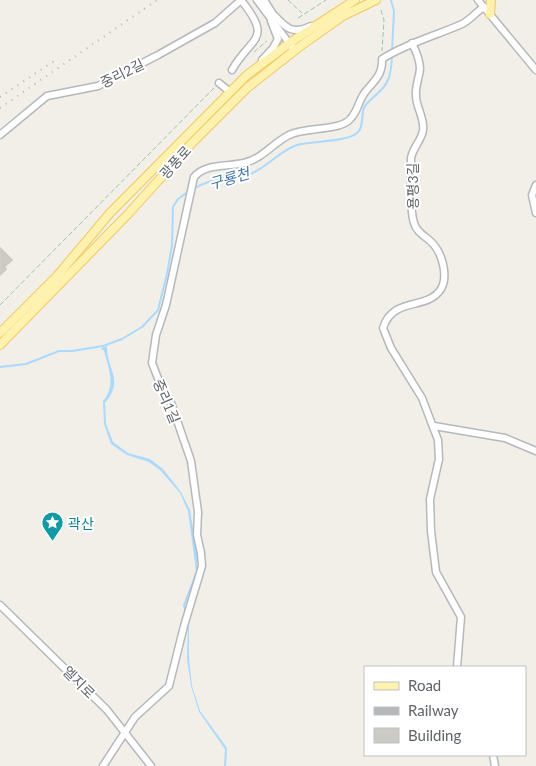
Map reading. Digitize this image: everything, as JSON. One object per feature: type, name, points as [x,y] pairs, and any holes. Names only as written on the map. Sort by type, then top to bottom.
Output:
[{"type":"main road","name":"광풍로","points":[[0,345],[128,213],[207,128],[248,88],[294,45],[329,16],[355,0]]},
{"type":"main road","points":[[490,14],[491,0]]},
{"type":"main road","name":"광풍로","points":[[0,333],[57,276],[110,213],[247,75],[343,16],[373,1]]},
{"type":"street","name":"중리2길","points":[[0,135],[47,96],[98,86],[215,23],[241,0],[258,24],[258,33],[256,39],[238,58],[232,70]]},
{"type":"street","points":[[257,0],[294,45]]},
{"type":"street","points":[[247,75],[273,48],[278,39],[264,0]]},
{"type":"street","points":[[478,0],[536,70]]},
{"type":"street","points":[[382,59],[412,43],[464,23],[475,12],[484,7]]},
{"type":"street","points":[[272,18],[294,31],[304,29],[329,16]]},
{"type":"street","name":"용평3길","points":[[412,43],[417,53],[420,68],[416,96],[419,114],[423,121],[423,130],[412,151],[411,158],[412,216],[418,231],[438,250],[444,271],[444,282],[440,290],[435,294],[389,314],[383,328],[386,340],[422,398],[434,426],[440,449],[430,499],[431,531],[436,572],[461,616],[457,666]]},
{"type":"street","name":"중리1길","points":[[125,733],[135,717],[169,686],[189,607],[202,566],[197,535],[198,512],[191,461],[171,403],[152,363],[156,335],[166,305],[194,177],[197,173],[211,167],[245,163],[262,155],[289,135],[304,130],[342,125],[351,119],[364,92],[376,80],[382,68],[382,59]]},
{"type":"street","points":[[219,83],[230,92]]},
{"type":"street","points":[[536,185],[532,195],[536,213]]},
{"type":"street","points":[[434,426],[505,438],[536,451]]},
{"type":"street","name":"엘지로","points":[[0,605],[107,710],[151,766]]},
{"type":"street","points":[[103,766],[125,733]]},
{"type":"path","points":[[288,0],[303,14]]},
{"type":"path","points":[[298,18],[326,0]]},
{"type":"path","points":[[381,10],[384,20],[382,59]]},
{"type":"path","points":[[253,53],[267,41]]},
{"type":"path","points":[[0,305],[219,83]]},
{"type":"water","points":[[107,346],[114,387],[105,403],[106,424],[113,442],[128,453],[150,459],[163,469],[181,492],[190,510],[197,553],[197,572],[185,606],[189,628],[189,659],[192,686],[200,711],[227,748],[226,766],[224,766],[225,749],[199,712],[191,686],[187,659],[188,628],[183,605],[196,571],[188,511],[180,493],[161,471],[149,462],[127,455],[111,444],[104,424],[103,401],[109,389],[110,377],[104,351],[101,348]]},
{"type":"building","points":[[0,247],[13,260],[5,267],[7,269],[0,276]]},
{"type":"waterway","name":"구룡천","points":[[391,0],[394,11],[392,52]]},
{"type":"waterway","name":"구룡천","points":[[193,189],[218,179],[248,175],[284,151],[297,145],[338,140],[357,133],[362,125],[365,106],[387,82],[392,57]]},
{"type":"waterway","name":"구룡천","points":[[0,367],[26,364],[59,351],[103,346],[122,339],[142,327],[158,310],[172,245],[173,207],[178,199],[189,191]]},
{"type":"railway","points":[[0,108],[157,0]]},
{"type":"railway","points":[[0,97],[54,61]]},
{"type":"place","name":"곽산","points":[[52,542]]}]
